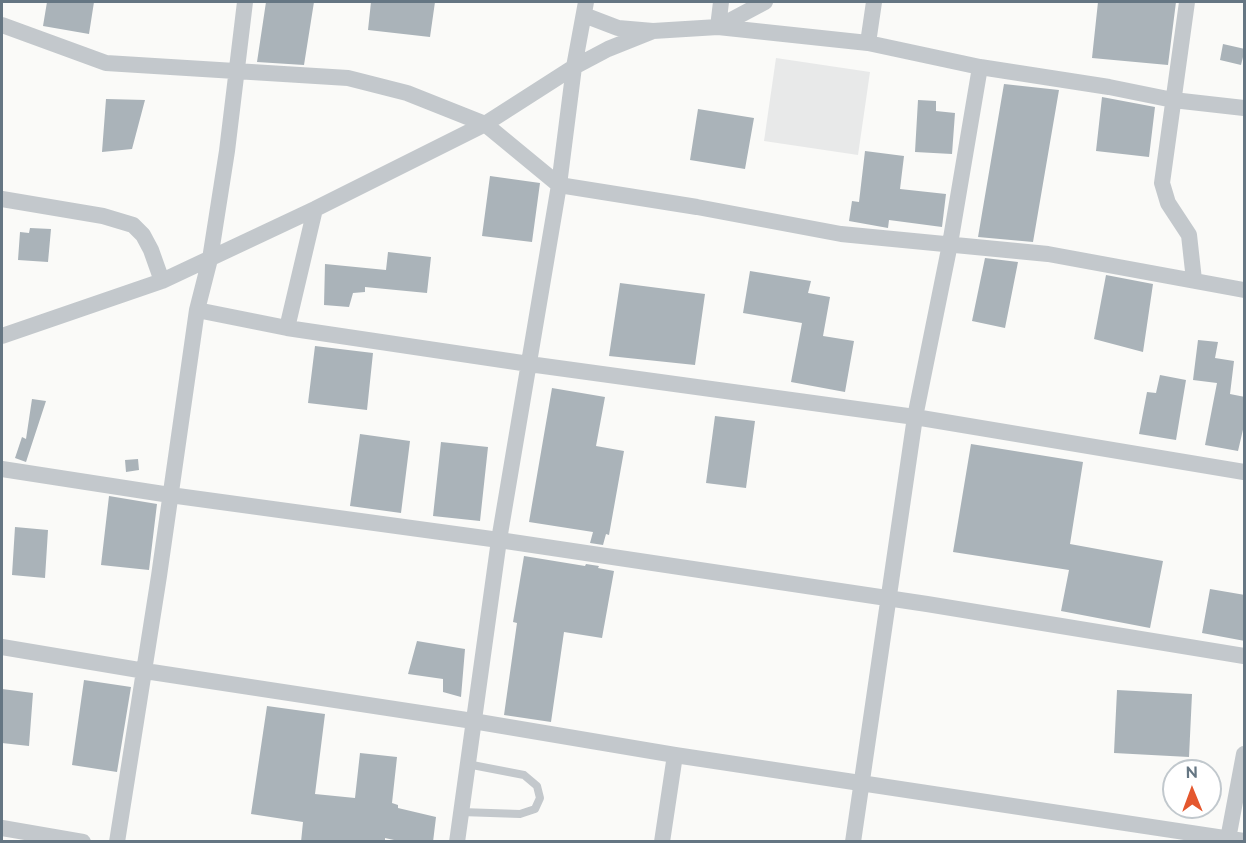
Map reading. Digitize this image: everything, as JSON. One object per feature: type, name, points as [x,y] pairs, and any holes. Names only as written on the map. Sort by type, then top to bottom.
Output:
[{"type":"street","points":[[117,842],[145,671],[196,310],[210,259],[227,151],[245,2]]},
{"type":"street","points":[[718,27],[721,2]]},
{"type":"street","points":[[718,27],[765,2]]},
{"type":"street","points":[[867,44],[874,2]]},
{"type":"street","points":[[1187,2],[1162,183],[1168,203],[1189,235],[1194,280]]},
{"type":"street","points":[[457,842],[499,540],[559,185],[574,67],[585,8],[618,28],[653,31],[718,27],[867,44],[980,67],[1109,87],[1173,100],[1245,108]]},
{"type":"street","points":[[2,25],[106,63],[348,78],[407,93],[485,124],[559,185],[697,207],[841,234],[1047,254],[1245,290]]},
{"type":"street","points":[[2,336],[162,281],[210,259],[485,124],[574,67],[608,49],[653,31]]},
{"type":"street","points":[[853,842],[915,417],[950,244],[980,67]]},
{"type":"street","points":[[2,199],[103,216],[133,225],[143,235],[151,250],[162,281]]},
{"type":"street","points":[[287,328],[315,209]]},
{"type":"street","points":[[196,310],[287,328],[915,417],[1245,472]]},
{"type":"street","points":[[2,469],[171,495],[499,540],[1245,656]]},
{"type":"street","points":[[2,647],[675,755],[1236,840],[1245,754]]},
{"type":"street","points":[[662,842],[675,755]]},
{"type":"street","points":[[2,828],[83,842]]},
{"type":"lane","points":[[461,812],[520,814],[535,809],[540,798],[537,786],[524,775],[467,764]]},
{"type":"shaded area","points":[[776,58],[870,72],[858,155],[764,141]]},
{"type":"building","points":[[47,2],[94,2],[89,34],[43,26]]},
{"type":"building","points":[[266,2],[314,2],[304,65],[257,62]]},
{"type":"building","points":[[371,2],[435,2],[430,37],[368,30]]},
{"type":"building","points":[[1098,2],[1176,2],[1168,65],[1092,58]]},
{"type":"building","points":[[1223,44],[1245,49],[1241,65],[1220,60]]},
{"type":"building","points":[[1004,84],[1059,90],[1033,242],[978,237]]},
{"type":"building","points":[[1102,97],[1155,107],[1149,157],[1096,151]]},
{"type":"building","points":[[106,99],[145,100],[132,149],[102,152]]},
{"type":"building","points":[[918,100],[936,101],[936,111],[955,113],[952,154],[915,152]]},
{"type":"building","points":[[698,109],[754,118],[745,169],[690,160]]},
{"type":"building","points":[[865,151],[904,156],[900,189],[946,194],[942,227],[889,220],[888,228],[849,221],[852,201],[859,202]]},
{"type":"building","points":[[490,176],[540,183],[532,242],[482,236]]},
{"type":"building","points":[[30,228],[51,229],[48,262],[18,260],[20,232],[29,233]]},
{"type":"building","points":[[388,252],[431,257],[427,293],[365,287],[365,292],[353,293],[349,307],[324,305],[325,264],[386,270]]},
{"type":"building","points":[[985,258],[1018,262],[1005,328],[972,321]]},
{"type":"building","points":[[750,271],[811,281],[808,293],[830,297],[823,336],[854,341],[845,392],[791,382],[802,323],[743,313]]},
{"type":"building","points":[[1106,275],[1153,284],[1143,352],[1094,339]]},
{"type":"building","points":[[620,283],[705,294],[695,365],[609,356]]},
{"type":"building","points":[[1198,340],[1218,342],[1215,358],[1234,361],[1230,394],[1245,397],[1245,421],[1238,451],[1205,445],[1217,383],[1193,380]]},
{"type":"building","points":[[315,346],[373,353],[367,410],[308,403]]},
{"type":"building","points":[[1160,375],[1186,380],[1176,440],[1139,434],[1147,392],[1156,393]]},
{"type":"building","points":[[552,388],[605,397],[596,446],[624,451],[609,535],[606,534],[603,545],[590,543],[593,532],[529,522]]},
{"type":"building","points":[[32,399],[46,401],[26,462],[15,458],[22,437],[26,439]]},
{"type":"building","points":[[715,416],[755,421],[746,488],[706,483]]},
{"type":"building","points":[[360,434],[410,441],[401,513],[350,506]]},
{"type":"building","points":[[441,442],[488,447],[480,521],[433,516]]},
{"type":"building","points":[[971,444],[1083,462],[1070,544],[1163,561],[1150,628],[1061,611],[1069,570],[953,552]]},
{"type":"building","points":[[138,459],[139,470],[126,472],[125,460]]},
{"type":"building","points":[[109,496],[157,504],[149,570],[101,565]]},
{"type":"building","points":[[15,527],[48,530],[45,578],[12,575]]},
{"type":"building","points":[[524,556],[585,566],[586,564],[599,566],[598,568],[614,571],[602,638],[564,632],[551,722],[504,715],[517,623],[513,622]]},
{"type":"building","points":[[1210,589],[1245,595],[1245,641],[1202,633]]},
{"type":"building","points":[[417,641],[465,649],[461,697],[443,692],[443,679],[408,674]]},
{"type":"building","points":[[84,680],[131,687],[117,772],[72,765]]},
{"type":"building","points":[[2,689],[33,693],[29,746],[2,743]]},
{"type":"building","points":[[1117,690],[1192,694],[1189,757],[1114,753]]},
{"type":"building","points":[[267,706],[325,714],[315,794],[355,798],[360,753],[397,757],[392,803],[398,805],[398,808],[436,817],[433,842],[403,842],[385,838],[385,842],[301,842],[303,822],[251,814]]}]
